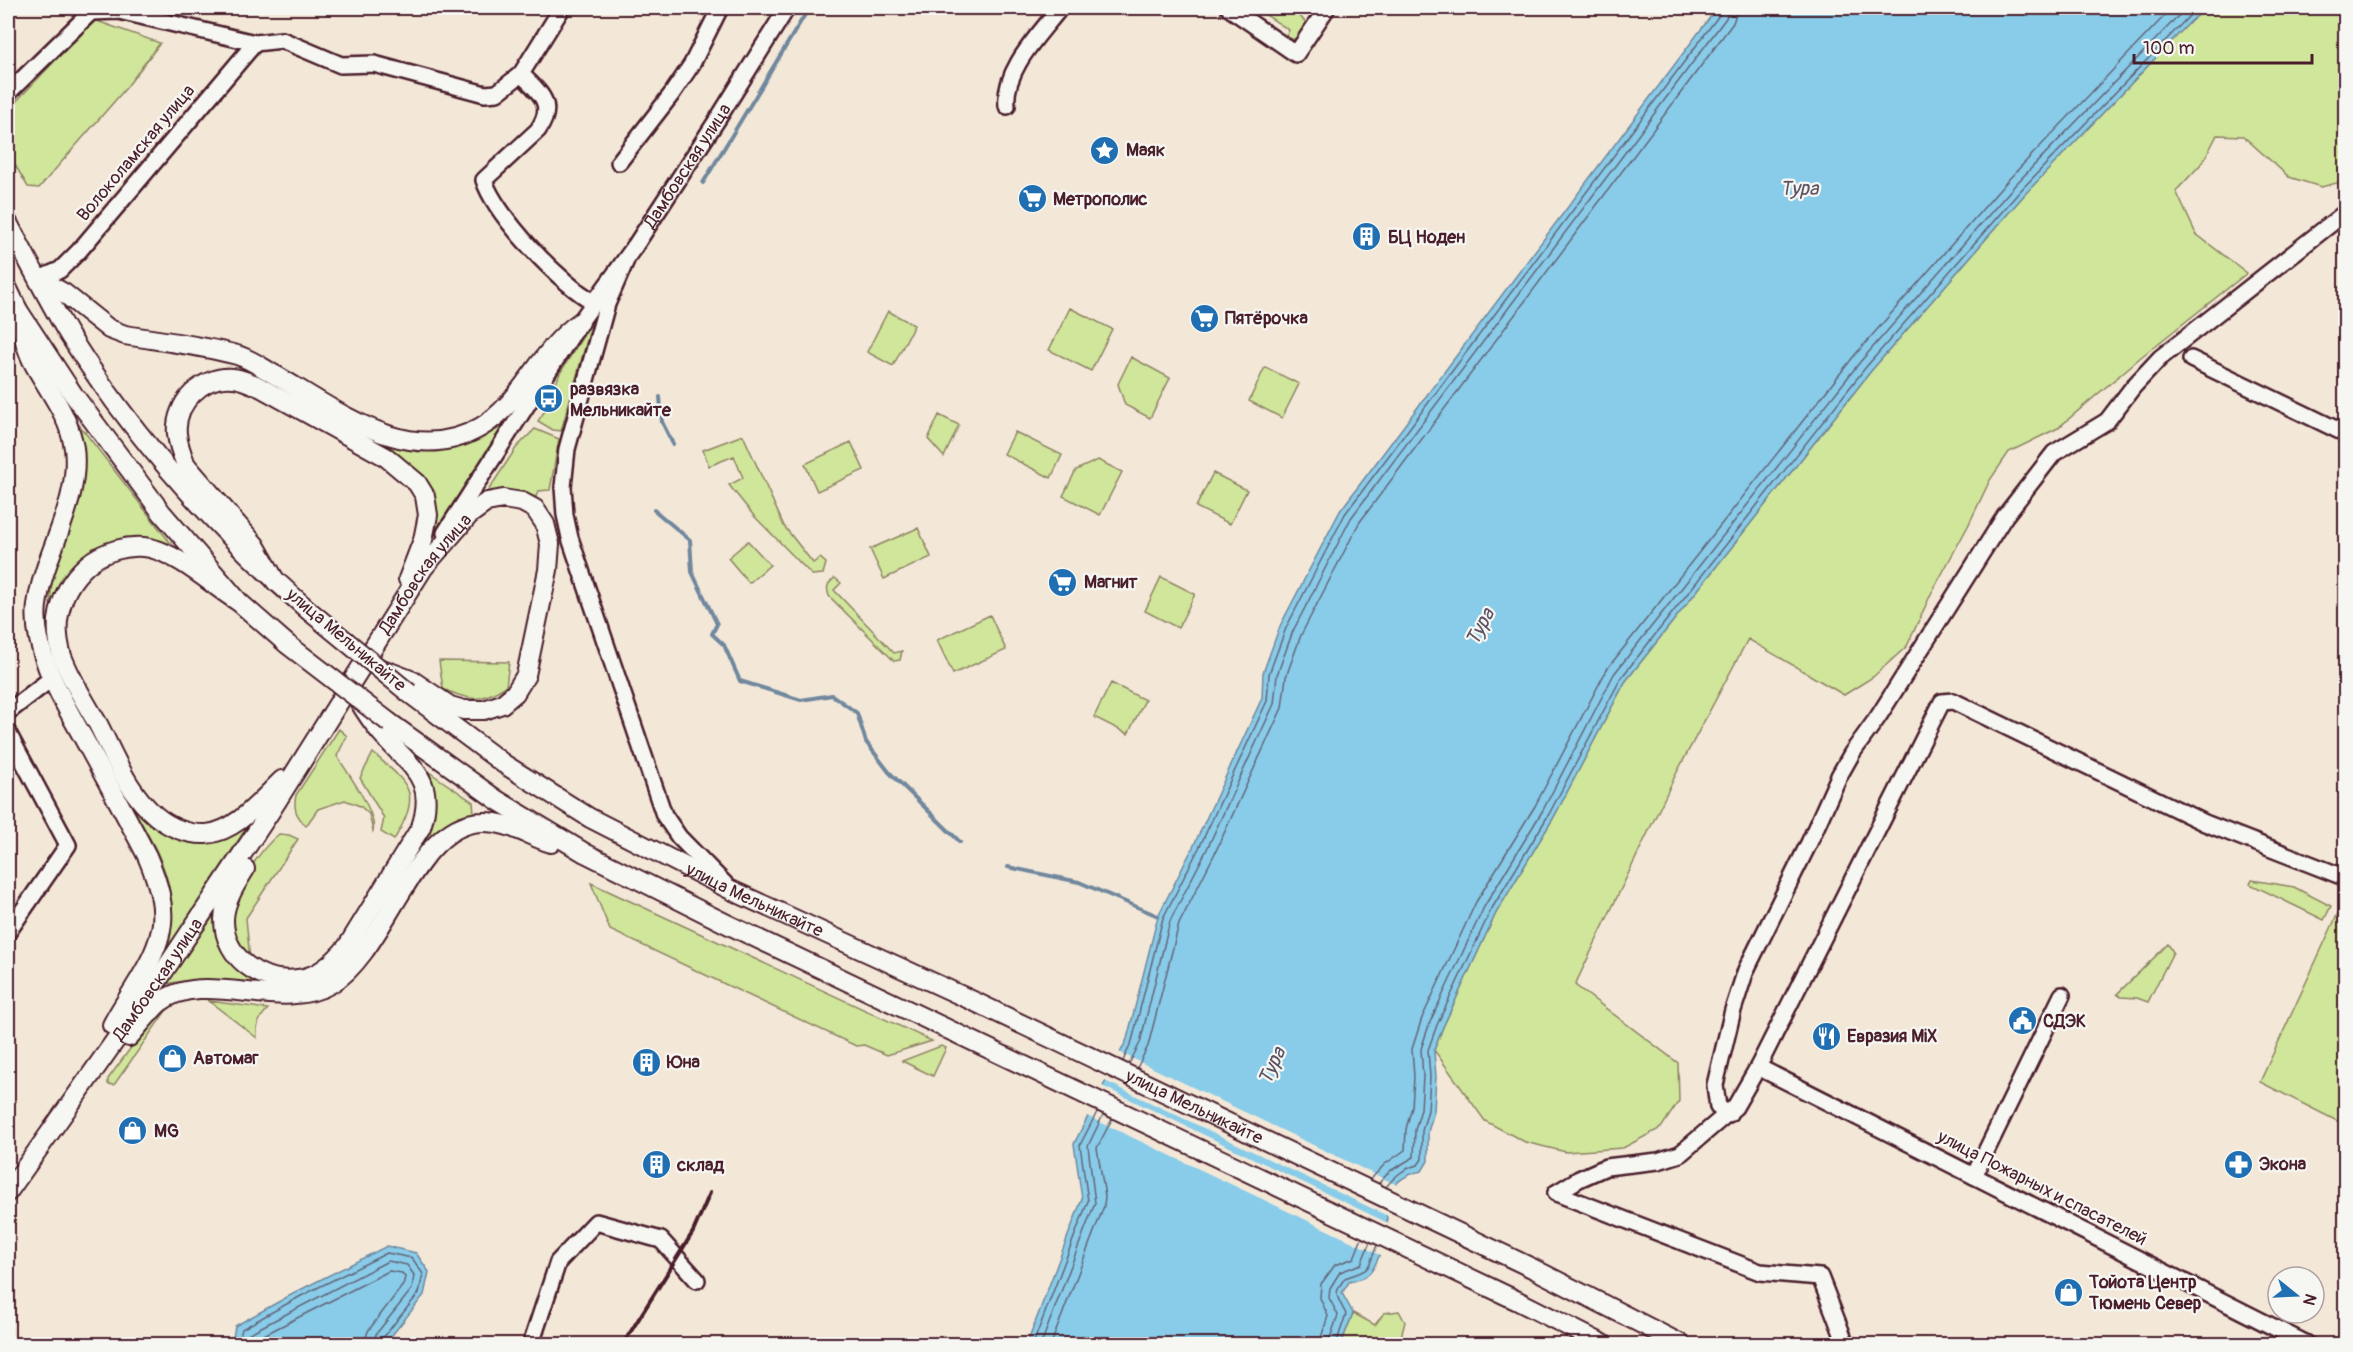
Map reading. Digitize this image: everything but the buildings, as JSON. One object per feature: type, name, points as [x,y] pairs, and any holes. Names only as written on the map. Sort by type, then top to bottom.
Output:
[{"type":"main road","name":"улица Мельникайте","points":[[8,222],[75,343],[112,398],[154,453],[190,494],[276,582],[308,610],[375,666],[411,687],[504,764],[590,818],[731,890],[971,1000],[1532,1268],[1681,1344]]},
{"type":"main road","points":[[39,279],[63,292],[109,329],[237,355],[368,428],[388,436],[420,442],[450,440],[483,426],[514,397],[564,333],[580,322]]},
{"type":"main road","name":"улица Мельникайте","points":[[8,289],[18,310],[129,472],[162,513],[239,602],[287,644],[357,699],[386,729],[585,853],[727,924],[1603,1344]]},
{"type":"main road","points":[[18,310],[24,343],[35,366],[62,409],[71,432],[75,465],[70,499],[48,559],[37,607],[38,634],[52,678],[147,856],[158,881],[164,912],[161,934],[153,958],[114,1022],[97,1063]]},
{"type":"main road","points":[[276,582],[255,545],[186,465],[180,450],[177,432],[179,414],[192,392],[212,380],[233,378],[256,385],[386,457],[417,483],[425,496],[428,515],[423,540],[406,584],[402,603]]},
{"type":"main road","points":[[411,687],[464,710],[484,710],[502,704],[515,693],[526,675],[548,570],[550,544],[545,524],[535,509],[522,502],[503,500],[487,502],[470,515],[424,567]]},
{"type":"main road","points":[[239,602],[172,556],[134,547],[116,550],[95,557],[77,574],[64,595],[58,620],[62,653],[71,675],[132,789],[155,816],[172,826],[190,833],[207,834],[224,829],[248,813],[300,762]]},
{"type":"main road","name":"Дамбовская улица","points":[[8,1192],[97,1063],[158,980],[258,830],[424,567]]},
{"type":"main road","points":[[258,830],[250,860],[231,894],[226,909],[224,920],[226,934],[233,951],[243,963],[258,974],[277,979],[298,980],[317,973],[333,963],[347,947],[421,826],[426,811],[427,796],[421,777],[386,729]]},
{"type":"main road","points":[[97,1063],[125,1041],[160,1003],[174,996],[189,991],[217,989],[295,996],[316,991],[333,983],[351,969],[420,865],[443,836],[460,826],[481,822],[509,825],[548,843],[585,853]]},
{"type":"street","points":[[8,93],[86,10],[119,11],[255,43],[282,40],[341,65],[374,64],[484,94],[497,93],[521,74],[562,8]]},
{"type":"street","points":[[619,162],[692,64],[720,8]]},
{"type":"street","name":"Дамбовская улица","points":[[424,567],[580,322],[627,258],[787,8]]},
{"type":"street","points":[[1006,106],[1007,89],[1014,70],[1060,8]]},
{"type":"street","points":[[1229,8],[1296,54],[1327,8]]},
{"type":"street","name":"Волоколамская улица","points":[[39,279],[60,270],[79,251],[255,43]]},
{"type":"street","points":[[521,74],[543,96],[546,106],[545,120],[538,130],[484,180],[498,208],[552,269],[582,296],[594,302]]},
{"type":"street","points":[[1729,1114],[1718,1107],[1715,1085],[1733,1010],[1746,970],[1848,760],[1878,717],[2005,516],[2054,453],[2107,421],[2133,387],[2160,358],[2346,212]]},
{"type":"street","points":[[627,258],[607,304],[567,449],[563,487],[565,515],[570,538],[664,815],[679,837],[731,890]]},
{"type":"street","points":[[2191,359],[2346,434]]},
{"type":"street","points":[[8,712],[52,678]]},
{"type":"street","points":[[1846,1344],[1820,1276],[1760,1272],[1556,1193],[1579,1179],[1606,1167],[1658,1161],[1680,1154],[1729,1114],[1742,1099],[1942,702],[1953,701],[2205,823],[2346,878]]},
{"type":"street","points":[[8,733],[68,845],[8,932]]},
{"type":"street","points":[[1974,1176],[2062,995]]},
{"type":"street","name":"улица Пожарных и спасателей","points":[[1758,1067],[2307,1344]]},
{"type":"street","points":[[531,1344],[558,1262],[596,1222],[661,1240],[697,1280]]},
{"type":"green space","points":[[1255,8],[1289,10],[1305,22],[1305,28],[1297,39],[1286,37],[1289,30]]},
{"type":"green space","points":[[2207,8],[2345,8],[2345,181],[2321,187],[2289,177],[2243,136],[2217,135],[2203,162],[2176,191],[2196,234],[2247,273],[2141,357],[2058,428],[2009,452],[1990,480],[1907,646],[1873,677],[1844,695],[1748,639],[1676,774],[1575,985],[1678,1063],[1679,1101],[1661,1128],[1623,1148],[1566,1152],[1525,1142],[1485,1121],[1434,1050],[1496,913],[1554,817],[1625,682],[1871,371],[2025,194],[2191,21]]},
{"type":"green space","points":[[94,20],[160,43],[126,88],[39,188],[28,187],[8,153],[8,110]]},
{"type":"green space","points":[[1070,308],[1112,329],[1091,371],[1049,350]]},
{"type":"green space","points":[[888,311],[914,325],[893,366],[867,352]]},
{"type":"green space","points":[[590,325],[561,431],[553,430],[538,421],[555,396],[552,394],[560,373]]},
{"type":"green space","points":[[1131,357],[1170,378],[1150,418],[1125,405],[1118,384]]},
{"type":"green space","points":[[1265,367],[1299,384],[1282,418],[1249,401]]},
{"type":"green space","points":[[939,415],[959,425],[944,457],[928,439]]},
{"type":"green space","points":[[80,426],[172,545],[144,538],[114,541],[88,556],[67,579],[50,604],[52,578],[82,487],[84,456]]},
{"type":"green space","points":[[502,427],[436,530],[434,506],[362,433],[400,448],[433,451],[465,444]]},
{"type":"green space","points":[[535,429],[559,439],[550,490],[538,491],[536,497],[511,491],[486,494],[516,448]]},
{"type":"green space","points":[[1015,432],[1062,455],[1051,478],[1004,454]]},
{"type":"green space","points":[[743,435],[784,526],[813,563],[820,558],[826,563],[823,574],[812,575],[754,516],[729,485],[743,478],[734,456],[709,466],[703,450]]},
{"type":"green space","points":[[851,442],[864,470],[817,491],[805,464]]},
{"type":"green space","points":[[1098,460],[1122,472],[1100,515],[1063,496],[1076,470]]},
{"type":"green space","points":[[1213,473],[1247,490],[1230,524],[1196,507]]},
{"type":"green space","points":[[918,528],[931,557],[884,579],[870,549]]},
{"type":"green space","points":[[748,541],[770,565],[749,583],[728,558]]},
{"type":"green space","points":[[1161,577],[1195,594],[1178,628],[1145,611]]},
{"type":"green space","points":[[835,578],[841,583],[834,590],[894,653],[902,651],[900,660],[894,661],[829,596],[828,586]]},
{"type":"green space","points":[[990,615],[1006,650],[953,674],[937,640]]},
{"type":"green space","points":[[439,661],[509,662],[506,686],[482,698],[468,698],[453,693],[443,689]]},
{"type":"green space","points":[[1111,683],[1145,700],[1128,734],[1094,717]]},
{"type":"green space","points":[[339,729],[347,736],[337,756],[371,814],[373,831],[369,814],[360,806],[345,800],[318,809],[306,826],[296,812],[296,795]]},
{"type":"green space","points":[[373,753],[404,782],[408,791],[410,800],[408,811],[394,840],[381,832],[384,818],[360,778]]},
{"type":"green space","points":[[429,772],[473,802],[474,813],[445,825],[422,847],[419,845],[430,818],[433,801]]},
{"type":"green space","points":[[127,797],[154,825],[182,839],[249,824],[169,946],[172,903],[169,885],[156,851]]},
{"type":"green space","points":[[279,834],[298,839],[246,918],[250,960],[234,933],[232,914],[234,904],[249,870],[264,849]]},
{"type":"green space","points":[[2252,880],[2294,887],[2331,906],[2324,920],[2250,884]]},
{"type":"green space","points":[[591,883],[932,1041],[887,1055],[864,1045],[856,1046],[610,930]]},
{"type":"green space","points":[[2345,898],[2345,1125],[2260,1082]]},
{"type":"green space","points":[[215,914],[219,939],[228,957],[242,972],[263,985],[203,980],[167,984]]},
{"type":"green space","points":[[2168,944],[2173,952],[2148,1002],[2137,998],[2121,997],[2117,994]]},
{"type":"green space","points":[[209,1001],[268,1009],[259,1022],[257,1038]]},
{"type":"green space","points":[[168,1008],[114,1085],[108,1084],[108,1079],[154,1016]]},
{"type":"green space","points":[[941,1046],[946,1048],[933,1076],[902,1061]]},
{"type":"green space","points":[[1399,1311],[1405,1322],[1399,1344],[1341,1344],[1353,1313],[1375,1325],[1384,1313]]},
{"type":"water","name":"Тура","points":[[1717,8],[2207,8],[2191,21],[2025,194],[1871,371],[1625,682],[1554,817],[1496,913],[1443,1027],[1434,1050],[1436,1077],[1434,1111],[1428,1132],[1428,1161],[1422,1171],[1403,1178],[1389,1193],[1386,1210],[1388,1233],[1376,1262],[1368,1275],[1349,1282],[1342,1293],[1353,1313],[1341,1344],[1027,1344],[1082,1199],[1074,1144],[1127,1039],[1158,916],[1194,845],[1262,698],[1263,673],[1280,626],[1340,511]]},
{"type":"water","points":[[387,1246],[416,1253],[429,1272],[424,1295],[385,1344],[232,1344],[235,1326]]},
{"type":"pier","points":[[1117,1051],[1399,1186],[1392,1194],[1389,1207],[1390,1217],[1103,1080]]},
{"type":"pier","points":[[1100,1085],[1390,1224],[1391,1233],[1382,1256],[1085,1115]]},
{"type":"waterway","points":[[703,183],[809,8]]},
{"type":"waterway","points":[[660,397],[662,422],[673,444]]},
{"type":"waterway","points":[[654,510],[690,540],[692,572],[717,624],[712,634],[724,645],[740,681],[801,700],[832,695],[857,713],[866,742],[889,772],[960,842]]},
{"type":"waterway","points":[[1008,867],[1079,882],[1158,916]]},
{"type":"railway","points":[[623,1344],[693,1232],[710,1193]]},
{"type":"place","name":"Маяк","points":[[1105,150]]},
{"type":"place","name":"Метрополис","points":[[1032,199]]},
{"type":"place","name":"БЦ Ноден","points":[[1367,237]]},
{"type":"place","name":"Пятёрочка","points":[[1204,318]]},
{"type":"place","name":"развязка Мельникайте","points":[[549,399]]},
{"type":"place","name":"Магнит","points":[[1063,582]]},
{"type":"place","name":"СДЭК","points":[[2022,1021]]},
{"type":"place","name":"Евразия MiX","points":[[1826,1036]]},
{"type":"place","name":"Автомаг","points":[[172,1058]]},
{"type":"place","name":"Юна","points":[[646,1062]]},
{"type":"place","name":"MG","points":[[133,1131]]},
{"type":"place","name":"Экона","points":[[2238,1164]]},
{"type":"place","name":"склад","points":[[656,1165]]},
{"type":"place","name":"Тойота Центр Тюмень Север","points":[[2068,1292]]}]
